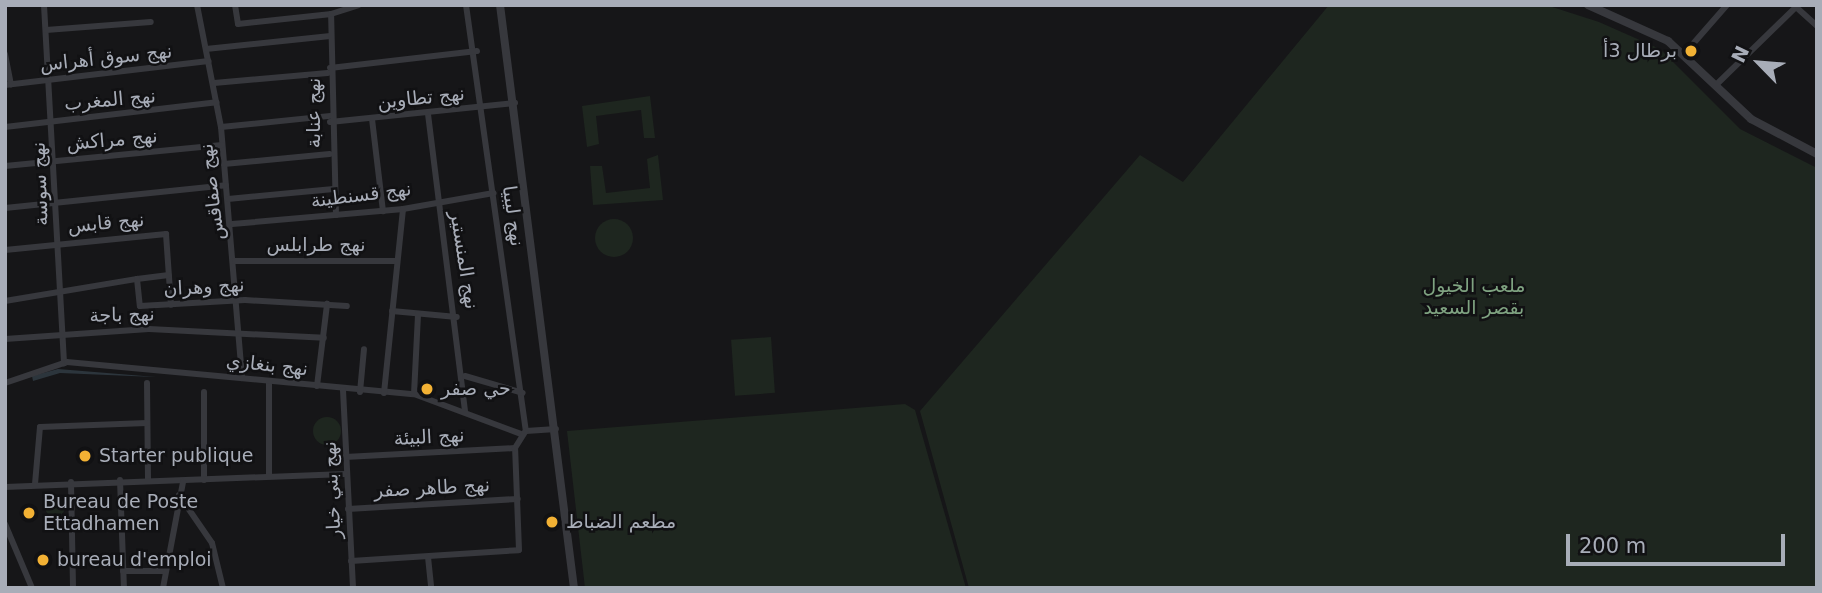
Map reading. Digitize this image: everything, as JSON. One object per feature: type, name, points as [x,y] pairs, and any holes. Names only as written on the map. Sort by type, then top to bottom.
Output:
[{"type":"street","name":"نهج سوسة","points":[[44,5],[54,120],[64,363]]},
{"type":"street","name":"نهج صفاقس","points":[[197,5],[215,83],[221,127],[236,261],[242,378]]},
{"type":"street","points":[[235,5],[236,23],[332,12],[359,5]]},
{"type":"street","name":"نهج ليبيا","points":[[466,5],[477,51],[523,393],[524,433]]},
{"type":"street","points":[[500,5],[557,429],[575,588]]},
{"type":"street","points":[[1587,5],[1685,53],[1759,124],[1817,154]]},
{"type":"street","points":[[1685,53],[1727,5]]},
{"type":"street","points":[[1717,83],[1797,6],[1817,26]]},
{"type":"street","name":"نهج عنابة","points":[[332,12],[329,70],[330,154],[336,215]]},
{"type":"street","points":[[46,30],[151,22]]},
{"type":"street","points":[[206,49],[330,36]]},
{"type":"street","points":[[215,83],[477,51]]},
{"type":"street","points":[[5,54],[8,85]]},
{"type":"street","name":"نهج سوق أهراس","points":[[8,85],[209,61]]},
{"type":"street","name":"نهج المغرب","points":[[5,127],[217,102]]},
{"type":"street","name":"نهج تطاوين","points":[[221,127],[330,119],[372,119],[515,103]]},
{"type":"street","name":"نهج المنستير","points":[[428,114],[465,376],[465,411]]},
{"type":"street","points":[[372,119],[383,211]]},
{"type":"street","name":"نهج مراكش","points":[[5,166],[222,145]]},
{"type":"street","points":[[224,164],[330,154]]},
{"type":"street","points":[[5,208],[226,185]]},
{"type":"street","points":[[228,199],[334,189]]},
{"type":"street","name":"نهج قسنطينة","points":[[232,224],[403,209],[494,193]]},
{"type":"street","points":[[384,393],[403,209]]},
{"type":"street","name":"نهج قابس","points":[[5,250],[167,234],[169,275]]},
{"type":"street","name":"نهج طرابلس","points":[[236,261],[397,261]]},
{"type":"street","points":[[137,279],[169,275],[171,305]]},
{"type":"street","name":"نهج وهران","points":[[5,301],[60,289],[137,279],[138,305],[238,302],[347,306]]},
{"type":"street","points":[[317,386],[327,304]]},
{"type":"street","points":[[392,311],[457,317]]},
{"type":"street","points":[[414,394],[418,314]]},
{"type":"street","name":"نهج باجة","points":[[5,339],[63,332],[240,332],[324,338]]},
{"type":"street","points":[[360,391],[364,349]]},
{"type":"street","name":"نهج بنغازي","points":[[5,383],[64,363],[242,378],[343,390],[414,394],[524,433],[557,429]]},
{"type":"street","points":[[465,376],[523,393]]},
{"type":"street","points":[[268,382],[270,476]]},
{"type":"street","points":[[147,383],[148,480]]},
{"type":"street","name":"نهج بني خيار","points":[[343,390],[345,474],[353,588]]},
{"type":"street","points":[[204,392],[204,480]]},
{"type":"street","points":[[36,484],[40,427],[147,423]]},
{"type":"street","points":[[351,561],[519,550],[515,448],[524,433]]},
{"type":"street","name":"نهج البيئة","points":[[345,457],[515,448]]},
{"type":"street","points":[[5,487],[120,480],[183,481],[345,474]]},
{"type":"street","points":[[120,480],[124,588]]},
{"type":"street","points":[[163,588],[163,571],[183,481]]},
{"type":"street","points":[[71,482],[73,588]]},
{"type":"street","points":[[179,495],[212,543],[223,588]]},
{"type":"street","name":"نهج طاهر صفر","points":[[348,509],[518,499]]},
{"type":"street","points":[[5,524],[32,588]]},
{"type":"street","points":[[428,557],[431,588]]},
{"type":"street","points":[[122,571],[163,571]]},
{"type":"green space","name":"ملعب الخيول بقصر السعيد","points":[[1329,5],[1546,5],[1599,22],[1660,49],[1740,129],[1817,168],[1817,588],[969,588],[920,411],[1140,155],[1183,182]]},
{"type":"green space","points":[[650,96],[655,138],[644,138],[641,110],[596,116],[599,144],[587,147],[582,106]]},
{"type":"green space","points":[[658,155],[663,200],[593,205],[590,166],[602,166],[606,193],[650,188],[647,159]]},
{"type":"green space","points":[[614,219],[627,225],[633,238],[627,251],[614,257],[601,251],[595,238],[601,225]]},
{"type":"green space","points":[[771,337],[775,393],[735,396],[731,340]]},
{"type":"green space","points":[[905,404],[915,410],[966,588],[585,588],[567,431]]},
{"type":"green space","points":[[327,417],[337,421],[341,431],[337,441],[327,445],[317,441],[313,431],[317,421]]},
{"type":"green space","points":[[55,497],[62,500],[65,507],[62,514],[55,517],[48,514],[45,507],[48,500]]},
{"type":"shaded area","points":[[58,369],[203,379],[60,373],[33,381],[32,376]]},
{"type":"place","name":"برطال 3أ","points":[[1691,51]]},
{"type":"place","name":"حي صفر","points":[[427,389]]},
{"type":"place","name":"Starter publique","points":[[85,456]]},
{"type":"place","name":"Bureau de Poste Ettadhamen","points":[[29,513]]},
{"type":"place","name":"مطعم الضباط","points":[[552,522]]},
{"type":"place","name":"bureau d'emploi","points":[[43,560]]}]
